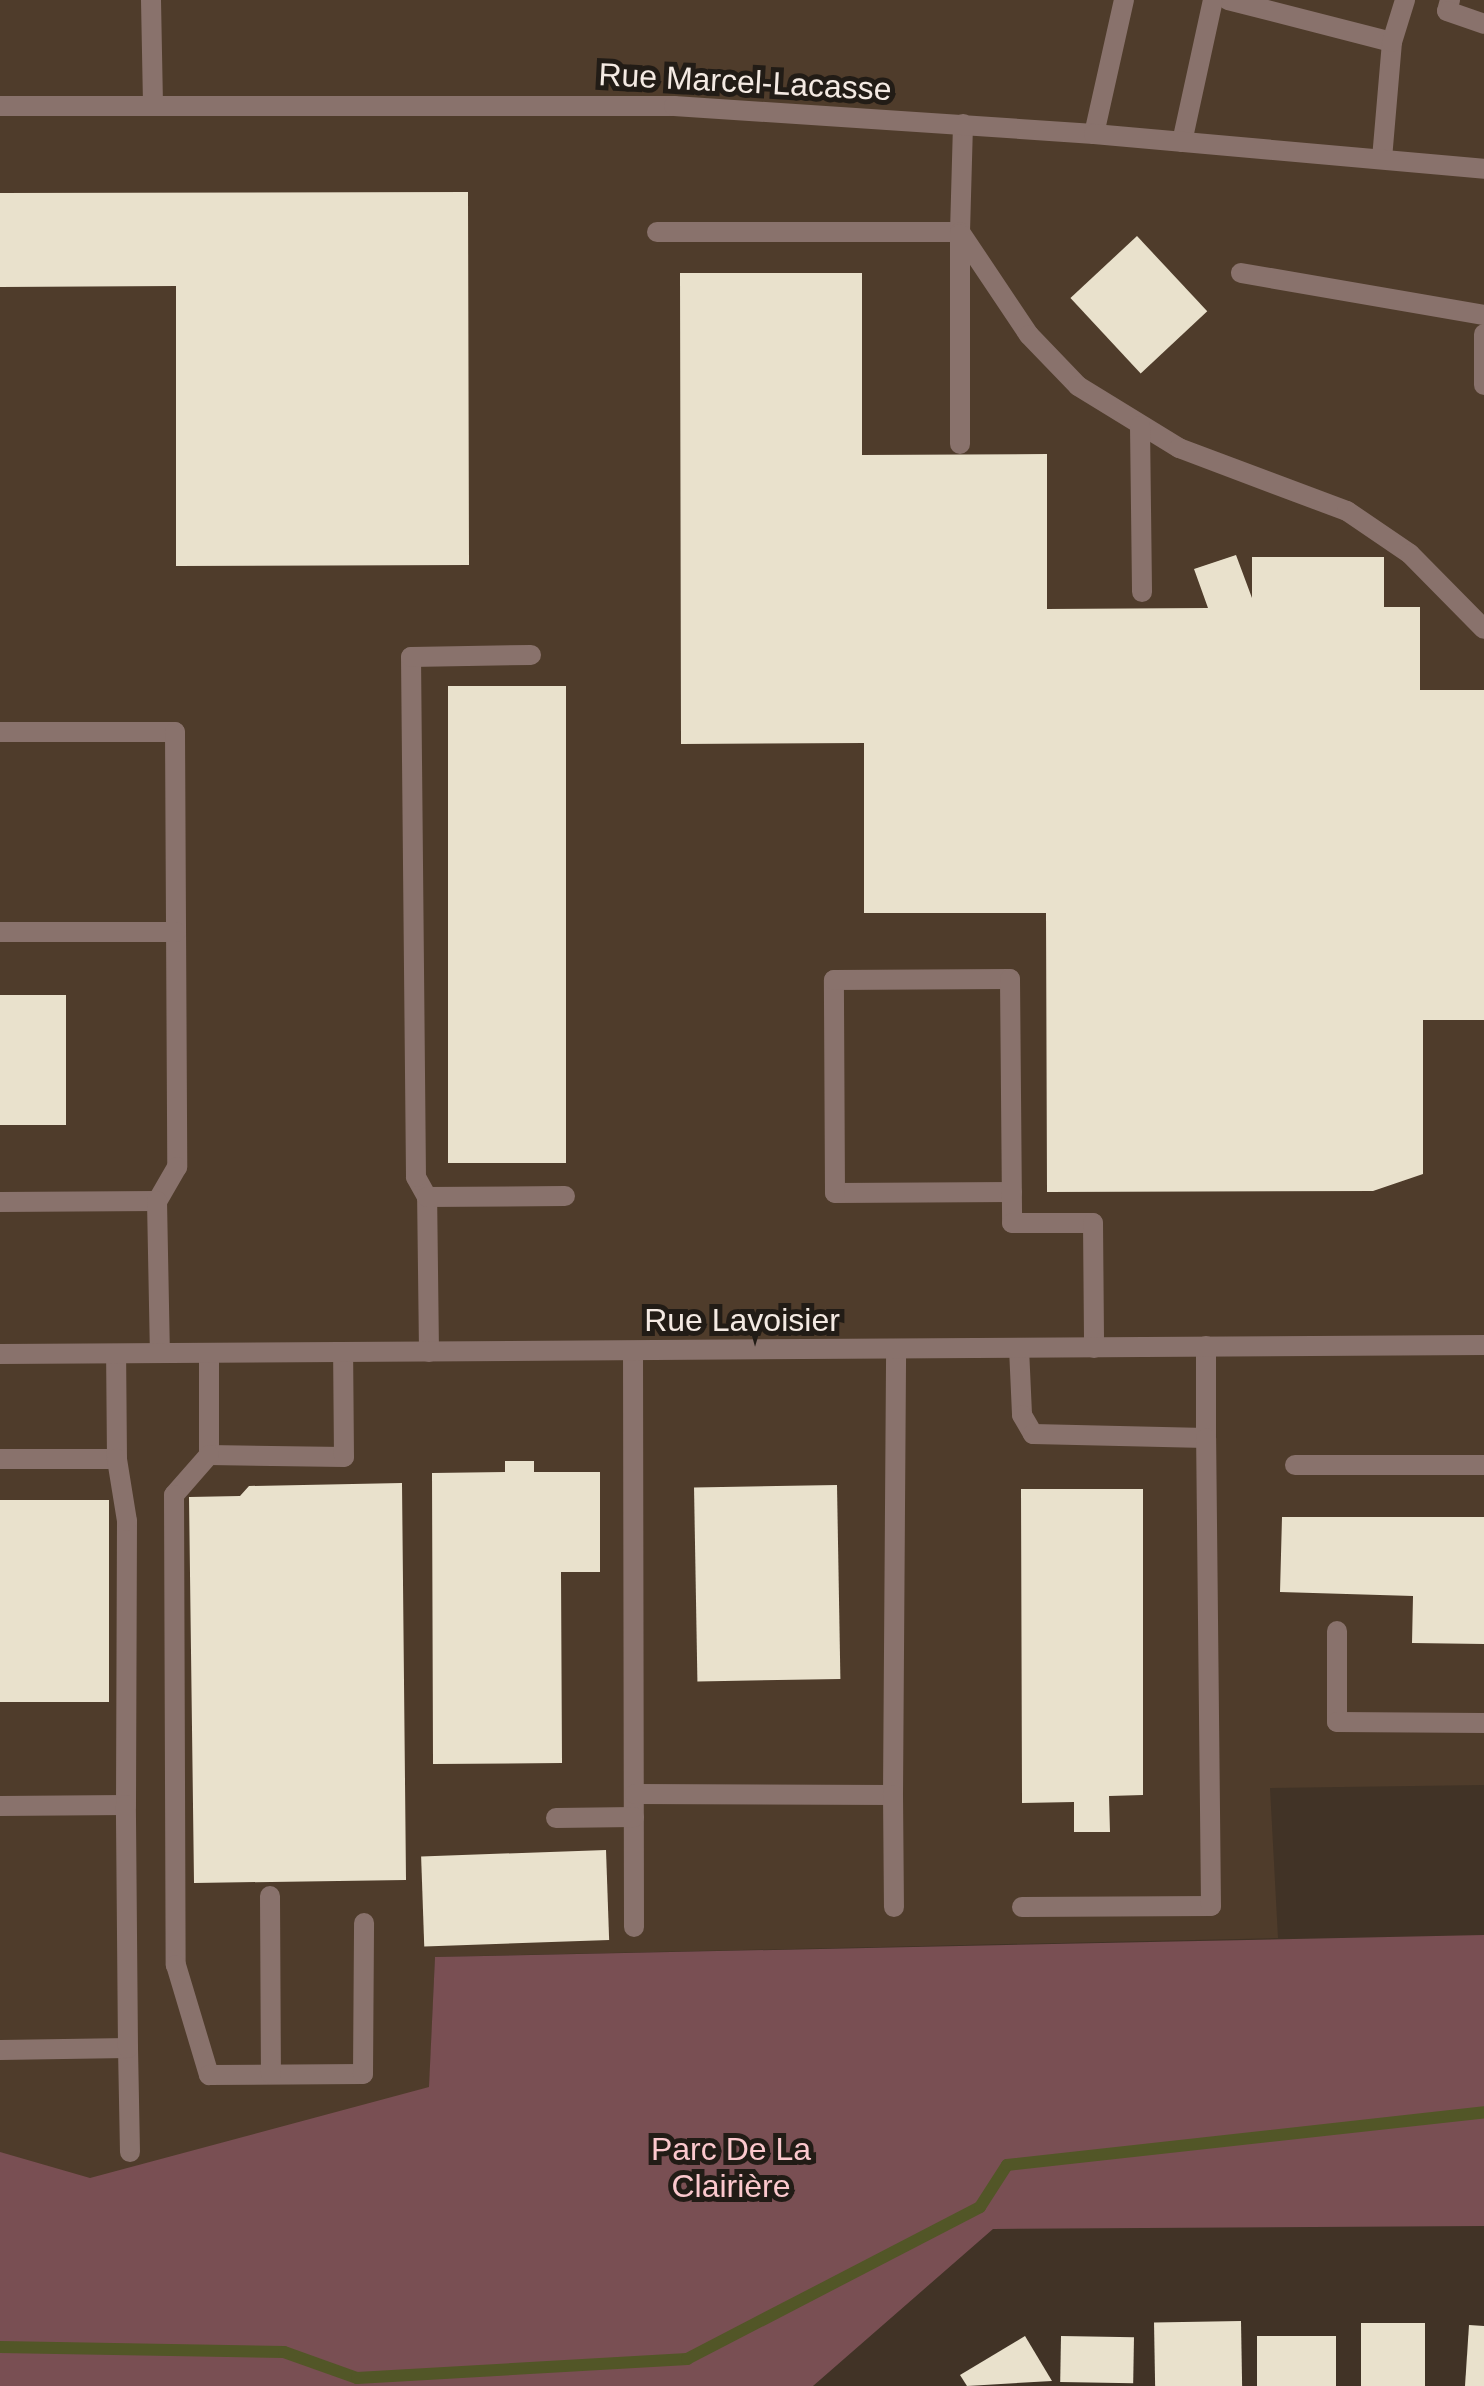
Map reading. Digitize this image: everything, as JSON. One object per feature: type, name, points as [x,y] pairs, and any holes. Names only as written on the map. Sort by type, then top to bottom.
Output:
[{"type":"street","points":[[151,0],[153,105]]},
{"type":"street","points":[[1094,134],[1124,0]]},
{"type":"street","points":[[1182,142],[1213,0]]},
{"type":"street","points":[[1382,159],[1392,42],[1405,0]]},
{"type":"street","points":[[1450,0],[1447,11],[1484,24]]},
{"type":"street","points":[[1239,1],[1392,42]]},
{"type":"street","name":"Rue Marcel-Lacasse","points":[[0,106],[639,105],[1094,134],[1484,170]]},
{"type":"street","points":[[960,444],[963,124]]},
{"type":"street","points":[[657,232],[960,232]]},
{"type":"street","points":[[960,232],[1050,361],[1140,426],[1178,448],[1347,511],[1410,554],[1484,629]]},
{"type":"street","points":[[1241,273],[1484,315]]},
{"type":"street","points":[[1484,334],[1484,385]]},
{"type":"street","points":[[1140,426],[1142,592]]},
{"type":"street","points":[[429,1352],[427,1197],[416,1178],[411,657],[531,655]]},
{"type":"street","points":[[0,732],[174,732],[178,1167],[157,1201],[160,1353]]},
{"type":"street","points":[[0,932],[176,932]]},
{"type":"street","points":[[1012,1192],[835,1193],[834,980],[1010,979],[1012,1192],[1012,1223],[1093,1223],[1094,1348]]},
{"type":"street","points":[[427,1197],[565,1196]]},
{"type":"street","points":[[0,1202],[157,1201]]},
{"type":"street","name":"Rue Lavoisier","points":[[0,1354],[1484,1345]]},
{"type":"street","points":[[1022,1906],[1211,1906],[1206,1346]]},
{"type":"street","points":[[1019,1348],[1022,1415],[1032,1434],[1206,1438]]},
{"type":"street","points":[[894,1906],[896,1349]]},
{"type":"street","points":[[633,1351],[634,1928]]},
{"type":"street","points":[[209,1455],[344,1456],[343,1352]]},
{"type":"street","points":[[209,1353],[209,1455],[174,1495],[176,1964],[209,2075],[363,2074],[364,1924]]},
{"type":"street","points":[[116,1354],[117,1458],[127,1522],[130,2152]]},
{"type":"street","points":[[0,1460],[117,1458]]},
{"type":"street","points":[[1295,1465],[1484,1465]]},
{"type":"street","points":[[1337,1631],[1337,1722],[1484,1723]]},
{"type":"street","points":[[635,1794],[893,1795]]},
{"type":"street","points":[[0,1806],[126,1805]]},
{"type":"street","points":[[556,1818],[634,1817]]},
{"type":"street","points":[[270,1896],[271,2074]]},
{"type":"street","points":[[0,2050],[128,2048]]},
{"type":"shaded area","points":[[0,0],[1484,0],[1484,1785],[1270,1788],[1278,1938],[435,1957],[428,2120],[146,2211],[0,2170]]},
{"type":"green space","name":"Parc De La Clairière","points":[[1484,1935],[1484,2226],[993,2229],[813,2386],[0,2386],[0,2152],[90,2178],[429,2087],[435,1957]]},
{"type":"building","points":[[468,192],[469,565],[176,566],[176,286],[0,287],[0,193]]},
{"type":"building","points":[[1137,236],[1207,311],[1141,373],[1070,298]]},
{"type":"building","points":[[680,273],[862,273],[862,455],[1047,454],[1047,609],[1208,608],[1194,569],[1236,555],[1252,598],[1252,557],[1384,557],[1384,607],[1420,607],[1420,690],[1484,690],[1484,1020],[1423,1020],[1423,1174],[1373,1191],[1047,1192],[1046,913],[864,913],[864,743],[681,744]]},
{"type":"building","points":[[448,686],[566,686],[566,1163],[448,1163]]},
{"type":"building","points":[[0,995],[66,995],[66,1125],[0,1125]]},
{"type":"building","points":[[505,1461],[534,1461],[534,1472],[600,1472],[600,1572],[561,1572],[562,1763],[433,1764],[432,1473],[505,1472]]},
{"type":"building","points":[[402,1483],[406,1880],[194,1883],[189,1497],[240,1496],[249,1486]]},
{"type":"building","points":[[837,1485],[840,1679],[697,1681],[694,1487]]},
{"type":"building","points":[[1021,1489],[1143,1489],[1143,1795],[1109,1796],[1110,1832],[1074,1832],[1074,1802],[1022,1803]]},
{"type":"building","points":[[0,1500],[109,1500],[109,1702],[0,1702]]},
{"type":"building","points":[[1282,1517],[1484,1517],[1484,1644],[1412,1643],[1413,1596],[1280,1592]]},
{"type":"building","points":[[606,1850],[609,1940],[424,1946],[421,1856]]},
{"type":"building","points":[[1241,2321],[1242,2386],[1155,2386],[1154,2323]]},
{"type":"building","points":[[1361,2323],[1425,2323],[1425,2386],[1361,2386]]},
{"type":"building","points":[[1469,2325],[1484,2326],[1484,2386],[1465,2386]]},
{"type":"building","points":[[1025,2336],[1052,2381],[967,2386],[960,2375]]},
{"type":"building","points":[[1061,2336],[1134,2337],[1133,2383],[1060,2382]]},
{"type":"building","points":[[1257,2336],[1336,2336],[1336,2386],[1257,2386]]},
{"type":"waterway","points":[[0,2347],[284,2352],[357,2378],[687,2359],[980,2207],[1007,2165],[1484,2112]]}]
